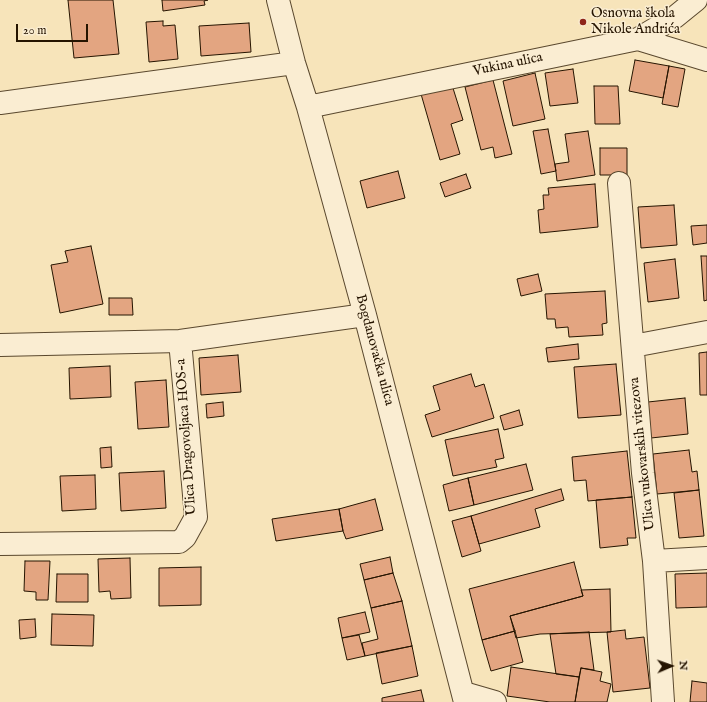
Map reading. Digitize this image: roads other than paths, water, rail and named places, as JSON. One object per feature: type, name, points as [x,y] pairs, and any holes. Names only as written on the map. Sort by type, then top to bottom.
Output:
[{"type":"street","name":"Bogdanovačka ulica","points":[[278,0],[294,63],[308,107],[366,315],[465,698]]},
{"type":"street","points":[[638,39],[675,17],[696,0]]},
{"type":"street","name":"Vukina ulica","points":[[308,107],[638,39],[707,60]]},
{"type":"street","points":[[0,102],[294,63]]},
{"type":"street","name":"Ulica vukovarskih vitezova","points":[[619,183],[643,473],[654,561],[663,702]]},
{"type":"street","name":"Ulica Dragovoljaca HOS-a","points":[[0,346],[180,341],[366,315]]},
{"type":"street","points":[[633,346],[707,332]]},
{"type":"street","name":"Ulica Dragovoljaca HOS-a","points":[[0,544],[179,542],[186,537],[196,517],[180,341]]},
{"type":"street","points":[[654,561],[707,558]]},
{"type":"street","points":[[465,698],[495,702]]},
{"type":"place","name":"Osnovna škola Nikole Andrića","points":[[583,22]]}]
